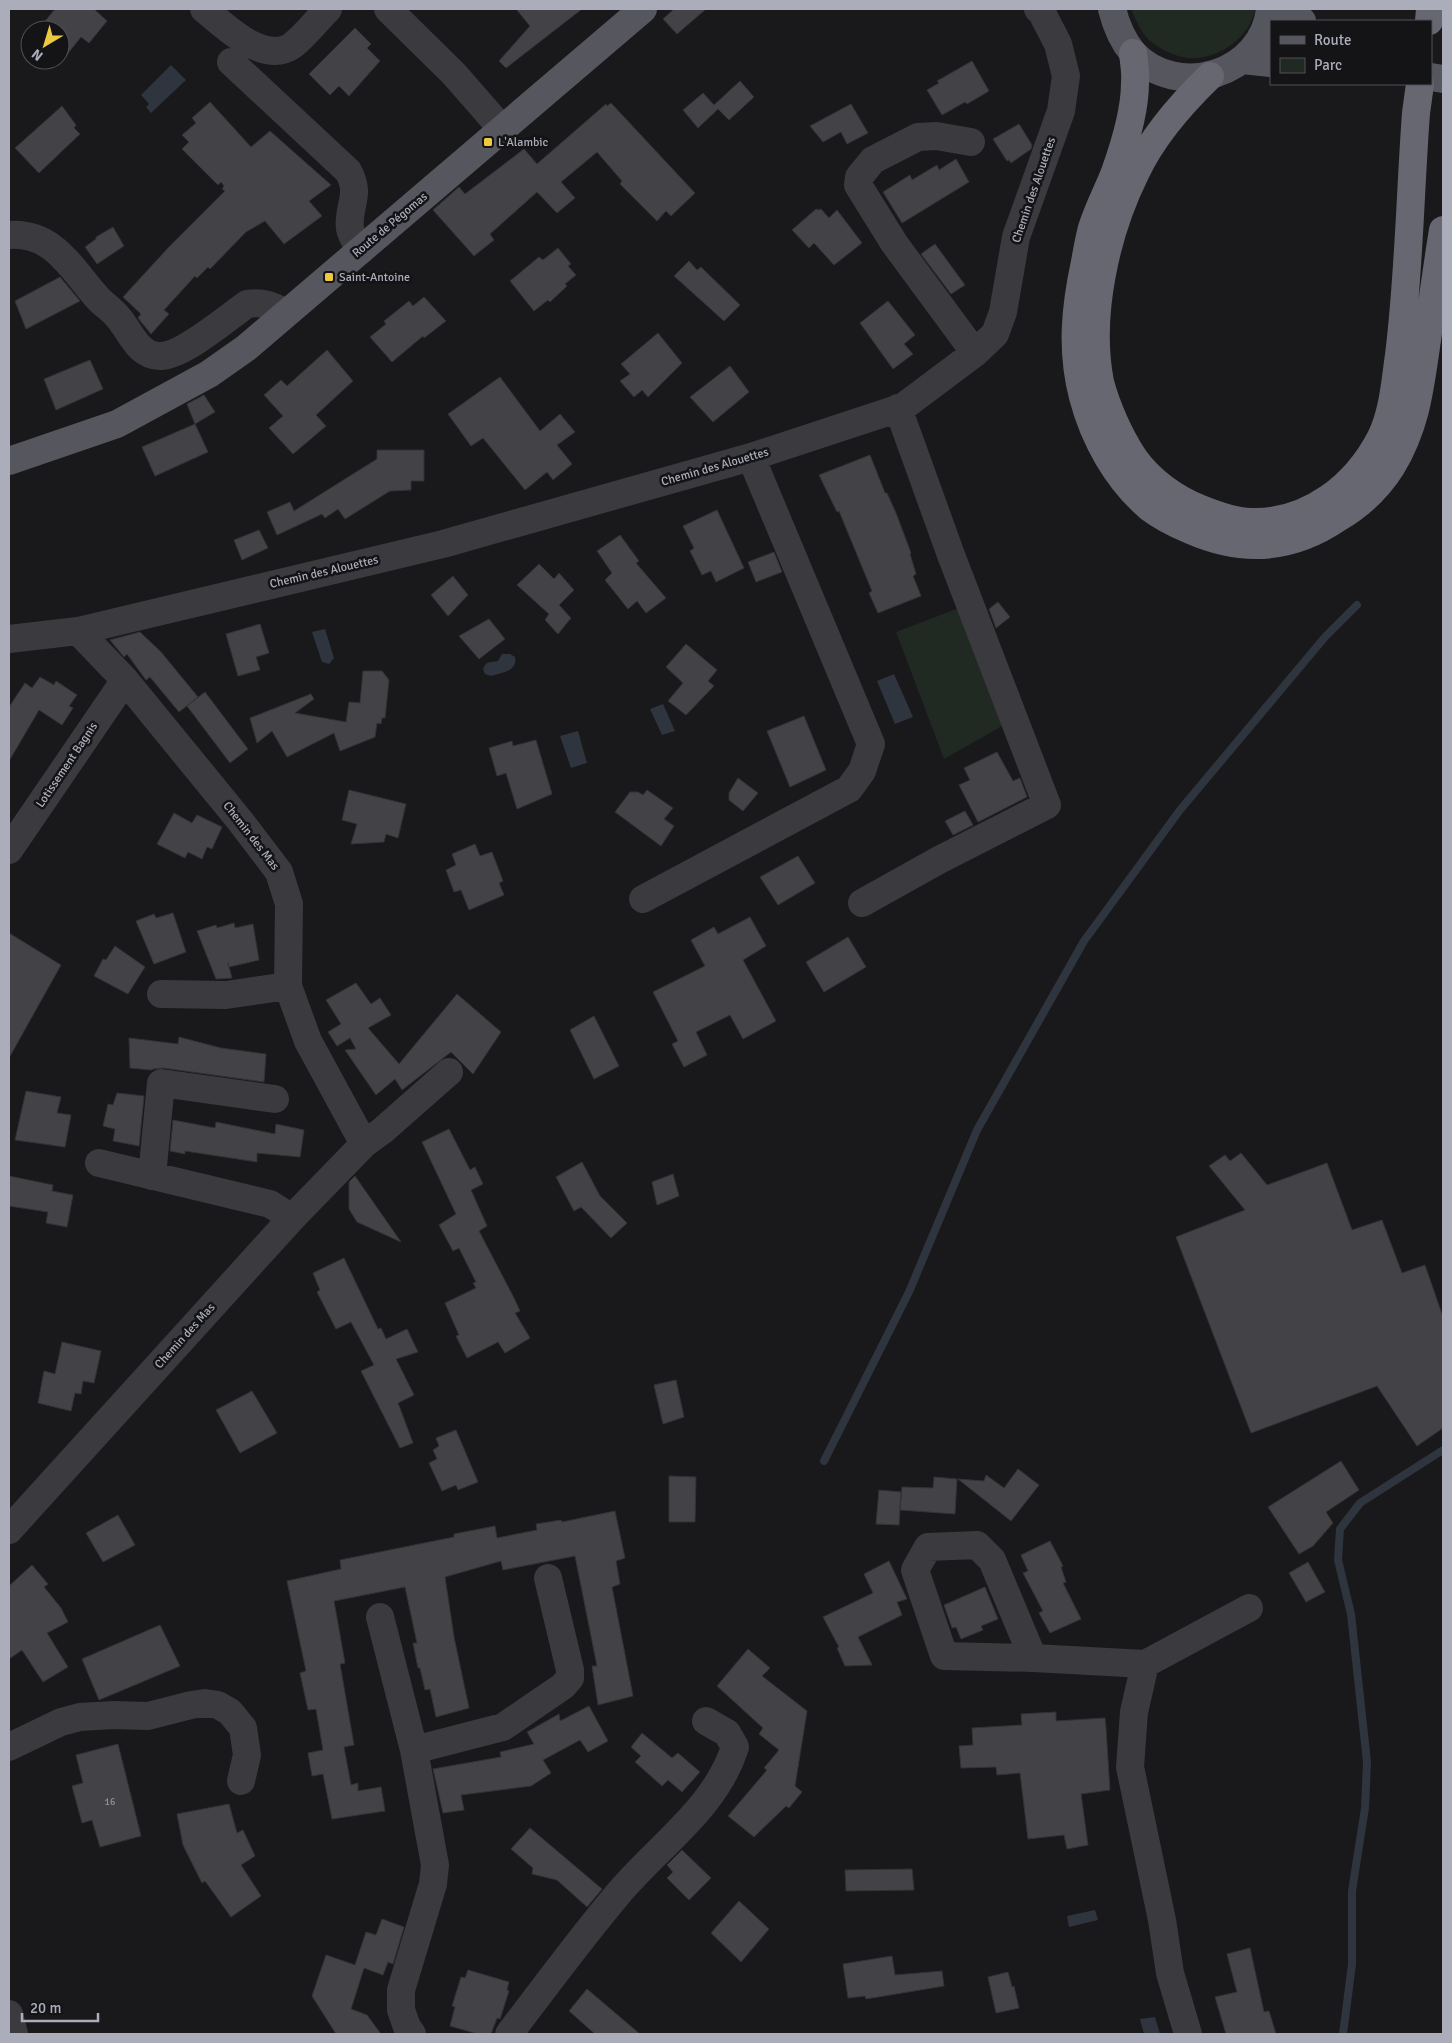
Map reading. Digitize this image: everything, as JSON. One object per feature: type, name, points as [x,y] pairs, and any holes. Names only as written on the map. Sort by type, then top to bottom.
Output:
[{"type":"highway","points":[[1133,53],[1136,83],[1132,113],[1115,170],[1092,228],[1075,320],[1075,356],[1089,417],[1108,459],[1129,486],[1151,509],[1175,524],[1203,536],[1229,544],[1259,546],[1291,541],[1320,530],[1372,493],[1391,467],[1404,444],[1416,410],[1443,230]]},
{"type":"highway","points":[[1210,76],[1191,94],[1161,131],[1136,170],[1121,206],[1106,252],[1097,303],[1100,381],[1110,413],[1135,459],[1156,482],[1176,498],[1195,507],[1219,516],[1250,522],[1280,520],[1306,511],[1333,496],[1356,476],[1382,435],[1392,404],[1403,321],[1416,113],[1420,85]]},
{"type":"main road","name":"Route de Pégomas","points":[[9,461],[117,424],[209,374],[246,348],[643,9]]},
{"type":"main road","points":[[1112,9],[1119,33],[1133,53],[1149,66],[1168,74],[1189,78],[1210,76],[1227,70],[1242,60],[1259,42],[1269,19],[1270,9]]},
{"type":"main road","points":[[1287,9],[1301,20]]},
{"type":"main road","points":[[1242,60],[1270,63]]},
{"type":"street","points":[[204,9],[237,36],[254,46],[268,50],[282,50],[293,46],[328,9]]},
{"type":"street","points":[[388,9],[454,74],[503,130]]},
{"type":"street","name":"Chemin des Alouettes","points":[[78,631],[443,544],[750,457],[903,407],[975,353],[995,334],[1003,312],[1016,237],[1061,111],[1066,76],[1058,44],[1038,9]]},
{"type":"street","points":[[231,62],[348,171],[354,182],[355,192],[350,232],[361,250]]},
{"type":"street","points":[[971,142],[936,136],[918,138],[873,160],[859,177],[858,185],[894,243],[975,353]]},
{"type":"street","points":[[9,235],[20,234],[38,238],[58,252],[79,274],[95,296],[117,316],[137,344],[148,354],[160,356],[180,352],[247,304],[257,302],[273,306],[286,313]]},
{"type":"street","points":[[862,903],[939,860],[1047,805],[951,555],[898,408]]},
{"type":"street","points":[[643,899],[849,789],[862,771],[871,744],[750,457]]},
{"type":"street","points":[[9,639],[78,631]]},
{"type":"street","name":"Chemin des Mas","points":[[78,631],[125,680],[280,872],[289,904],[288,986],[308,1041],[364,1144]]},
{"type":"street","name":"Lotissement Bagnis","points":[[9,850],[125,680]]},
{"type":"street","points":[[160,994],[226,995],[288,986]]},
{"type":"street","name":"Chemin des Mas","points":[[9,1530],[292,1218],[364,1144],[382,1131],[449,1072]]},
{"type":"street","points":[[152,1176],[161,1083],[275,1099]]},
{"type":"street","points":[[98,1163],[270,1204],[292,1218]]},
{"type":"street","points":[[1033,1658],[992,1560],[977,1545],[928,1547],[915,1570],[944,1656],[1033,1658],[1145,1664],[1249,1608]]},
{"type":"street","points":[[414,1750],[503,1728],[563,1686],[570,1678],[570,1670],[548,1578]]},
{"type":"street","points":[[380,1617],[414,1750],[435,1865],[433,1884],[401,1990],[401,2010],[407,2027],[412,2034]]},
{"type":"street","points":[[1145,1664],[1134,1712],[1130,1767],[1162,1920],[1170,1973],[1188,2034]]},
{"type":"street","points":[[9,1747],[61,1722],[80,1717],[148,1716],[205,1703],[218,1704],[230,1712],[243,1728],[247,1755],[241,1781]]},
{"type":"street","points":[[509,2034],[618,1894],[639,1870],[688,1822],[713,1792],[730,1761],[735,1747],[728,1733],[706,1721]]},
{"type":"street","points":[[9,2014],[14,2034]]},
{"type":"green space","points":[[1131,9],[1255,9],[1247,29],[1231,45],[1211,55],[1189,58],[1171,53],[1150,41],[1140,28]]},
{"type":"green space","points":[[964,606],[1004,725],[944,759],[896,632]]},
{"type":"shaded area","points":[[171,65],[186,80],[151,113],[146,107],[149,104],[141,95]]},
{"type":"shaded area","points":[[325,629],[334,658],[329,664],[322,662],[312,632]]},
{"type":"shaded area","points":[[502,654],[510,654],[515,657],[512,668],[491,676],[485,674],[483,669],[486,664],[498,661]]},
{"type":"shaded area","points":[[894,674],[913,717],[895,724],[877,681]]},
{"type":"shaded area","points":[[663,704],[675,731],[662,735],[650,709]]},
{"type":"shaded area","points":[[578,731],[587,763],[571,768],[560,736]]},
{"type":"shaded area","points":[[1095,1910],[1098,1920],[1069,1927],[1067,1916]]},
{"type":"shaded area","points":[[1155,2017],[1160,2034],[1144,2034],[1140,2019]]},
{"type":"building","points":[[55,9],[94,9],[107,21],[89,43],[81,37],[70,51],[70,20],[46,20]]},
{"type":"building","points":[[516,9],[582,9],[506,68],[499,61],[530,26]]},
{"type":"building","points":[[674,9],[706,9],[677,34],[663,19]]},
{"type":"building","points":[[355,28],[371,44],[367,48],[380,61],[349,96],[339,86],[330,95],[309,74]]},
{"type":"building","points":[[972,61],[989,91],[967,104],[965,102],[942,115],[927,90],[939,83],[937,81]]},
{"type":"building","points":[[740,81],[754,97],[729,120],[718,109],[698,128],[683,110],[703,93],[714,105]]},
{"type":"building","points":[[210,102],[251,147],[270,131],[331,185],[309,201],[322,216],[284,244],[265,221],[246,232],[210,269],[208,267],[197,278],[195,276],[164,310],[169,314],[151,334],[138,318],[141,314],[123,297],[168,248],[225,191],[222,189],[224,186],[221,182],[218,185],[182,149],[189,142],[182,135],[196,123],[192,118]]},
{"type":"building","points":[[611,103],[695,193],[671,216],[666,211],[657,221],[620,184],[622,181],[597,152],[561,182],[575,198],[557,213],[537,192],[490,234],[494,240],[474,256],[433,210],[459,187],[465,194],[524,149],[537,164],[606,104],[607,106]]},
{"type":"building","points":[[851,104],[868,133],[847,144],[841,132],[823,142],[810,126]]},
{"type":"building","points":[[62,106],[76,125],[74,128],[80,134],[39,173],[15,148]]},
{"type":"building","points":[[1019,124],[1032,145],[1031,149],[1011,163],[1009,160],[1007,161],[993,139]]},
{"type":"building","points":[[956,159],[969,182],[902,223],[883,192],[910,175],[912,180],[937,165],[939,170]]},
{"type":"building","points":[[816,209],[821,209],[829,218],[837,210],[862,243],[834,265],[814,243],[809,248],[792,230]]},
{"type":"building","points":[[113,227],[124,246],[97,264],[85,247],[96,237]]},
{"type":"building","points":[[935,244],[965,285],[951,294],[921,254]]},
{"type":"building","points":[[558,248],[571,264],[568,266],[576,275],[565,284],[567,286],[550,302],[548,300],[534,311],[510,281],[539,257],[543,260]]},
{"type":"building","points":[[689,261],[697,270],[701,267],[740,305],[724,321],[674,276]]},
{"type":"building","points":[[60,277],[80,301],[26,329],[15,301]]},
{"type":"building","points":[[424,297],[446,321],[424,338],[423,336],[392,362],[370,337],[386,324],[384,321],[409,301],[413,306]]},
{"type":"building","points":[[888,301],[915,335],[904,344],[913,354],[893,369],[860,323]]},
{"type":"building","points":[[658,333],[682,363],[648,397],[642,390],[634,397],[620,381],[630,374],[621,364]]},
{"type":"building","points":[[327,350],[353,381],[316,415],[326,426],[293,454],[269,428],[283,416],[264,395],[281,380],[287,386]]},
{"type":"building","points":[[90,360],[103,389],[56,410],[44,379]]},
{"type":"building","points":[[730,366],[749,392],[713,422],[690,397]]},
{"type":"building","points":[[500,377],[540,431],[560,414],[575,432],[557,445],[572,464],[553,480],[547,472],[525,490],[483,438],[471,446],[448,414]]},
{"type":"building","points":[[204,395],[215,412],[195,424],[187,404]]},
{"type":"building","points":[[195,424],[208,452],[155,476],[142,447]]},
{"type":"building","points":[[377,450],[424,450],[424,481],[411,481],[411,490],[390,491],[345,519],[338,509],[325,518],[322,514],[277,535],[267,512],[290,502],[294,511],[377,459]]},
{"type":"building","points":[[870,455],[885,493],[887,493],[896,513],[911,553],[916,574],[913,576],[921,596],[878,613],[869,593],[872,591],[839,511],[837,512],[819,475]]},
{"type":"building","points":[[717,510],[744,568],[716,582],[711,571],[702,575],[690,551],[694,548],[683,526]]},
{"type":"building","points":[[259,530],[268,548],[242,560],[234,540]]},
{"type":"building","points":[[620,535],[639,561],[636,563],[666,598],[646,613],[637,601],[628,609],[605,580],[612,573],[597,551]]},
{"type":"building","points":[[774,552],[782,572],[756,582],[748,562]]},
{"type":"building","points":[[539,564],[554,579],[559,573],[574,590],[559,605],[571,618],[558,634],[545,620],[549,614],[517,585]]},
{"type":"building","points":[[453,576],[468,595],[448,616],[431,595]]},
{"type":"building","points":[[998,602],[1010,617],[996,628],[989,609]]},
{"type":"building","points":[[489,619],[505,639],[479,659],[459,636]]},
{"type":"building","points":[[260,624],[269,653],[256,657],[260,670],[238,676],[226,634]]},
{"type":"building","points":[[140,632],[161,652],[198,697],[179,712],[150,677],[146,680],[127,654],[124,657],[110,640]]},
{"type":"building","points":[[686,644],[717,670],[708,681],[714,686],[686,715],[668,701],[683,683],[666,667]]},
{"type":"building","points":[[363,671],[382,671],[389,680],[385,718],[382,718],[381,724],[377,723],[375,737],[340,751],[334,733],[287,757],[272,731],[257,743],[250,718],[311,694],[314,699],[295,713],[346,722],[349,702],[360,703]]},
{"type":"building","points":[[40,677],[54,685],[56,681],[77,695],[69,706],[73,708],[62,725],[39,710],[9,761],[9,707],[25,683],[32,688]]},
{"type":"building","points":[[205,692],[248,749],[230,763],[187,706]]},
{"type":"building","points":[[804,716],[826,770],[790,787],[767,731]]},
{"type":"building","points":[[536,740],[552,794],[517,809],[506,773],[497,776],[489,748],[512,741],[513,746]]},
{"type":"building","points":[[997,752],[1013,781],[1020,778],[1027,797],[978,822],[959,785],[970,780],[964,768]]},
{"type":"building","points":[[738,778],[758,793],[743,811],[729,800],[729,793]]},
{"type":"building","points":[[349,790],[406,804],[398,838],[386,834],[384,842],[351,844],[357,824],[342,820]]},
{"type":"building","points":[[647,790],[673,808],[664,819],[674,826],[661,846],[615,812],[630,792],[638,792],[643,795]]},
{"type":"building","points":[[965,811],[973,825],[953,835],[945,821]]},
{"type":"building","points":[[174,813],[192,823],[197,815],[222,827],[212,849],[207,847],[202,859],[188,852],[185,858],[157,844]]},
{"type":"building","points":[[475,844],[480,856],[492,852],[503,881],[499,883],[504,895],[469,910],[461,890],[454,892],[446,870],[456,865],[452,854]]},
{"type":"building","points":[[798,856],[815,883],[778,905],[760,877]]},
{"type":"building","points":[[173,913],[186,952],[154,964],[136,921],[154,914],[156,918]]},
{"type":"building","points":[[750,917],[766,946],[743,960],[776,1021],[743,1039],[730,1015],[696,1032],[707,1055],[684,1067],[672,1044],[678,1041],[653,992],[705,966],[691,940],[714,927],[718,934]]},
{"type":"building","points":[[234,923],[235,928],[253,924],[259,960],[229,967],[232,978],[216,979],[197,931],[216,925],[217,928]]},
{"type":"building","points":[[9,933],[61,965],[9,1058]]},
{"type":"building","points":[[848,937],[866,967],[824,992],[806,962]]},
{"type":"building","points":[[115,946],[145,967],[128,994],[94,976],[103,959],[106,960]]},
{"type":"building","points":[[356,983],[371,1004],[380,998],[391,1015],[368,1028],[399,1064],[457,994],[501,1032],[473,1074],[451,1052],[402,1090],[395,1079],[376,1095],[345,1050],[356,1049],[350,1038],[337,1046],[328,1032],[341,1024],[326,1000]]},
{"type":"building","points":[[594,1016],[619,1066],[594,1079],[570,1030]]},
{"type":"building","points":[[179,1037],[221,1048],[266,1054],[264,1082],[163,1068],[152,1070],[130,1068],[129,1038],[178,1044]]},
{"type":"building","points":[[26,1091],[61,1097],[57,1113],[71,1115],[65,1147],[15,1140]]},
{"type":"building","points":[[117,1093],[144,1096],[139,1146],[113,1141],[115,1129],[103,1126],[108,1104],[113,1105]]},
{"type":"building","points":[[173,1120],[215,1128],[216,1122],[275,1134],[276,1124],[304,1130],[300,1157],[257,1153],[257,1162],[185,1151],[185,1154],[170,1151]]},
{"type":"building","points":[[449,1129],[470,1170],[475,1167],[483,1184],[471,1190],[487,1226],[479,1231],[520,1311],[515,1313],[530,1338],[505,1353],[498,1342],[467,1358],[456,1336],[459,1335],[445,1303],[476,1288],[473,1283],[476,1282],[459,1248],[453,1251],[439,1225],[456,1214],[422,1142]]},
{"type":"building","points":[[1241,1153],[1267,1185],[1327,1163],[1352,1230],[1382,1220],[1402,1273],[1425,1265],[1443,1317],[1443,1428],[1417,1446],[1377,1386],[1251,1433],[1176,1237],[1245,1210],[1209,1166],[1225,1155],[1230,1161]]},
{"type":"building","points":[[582,1162],[600,1196],[627,1223],[611,1238],[581,1207],[574,1211],[556,1177]]},
{"type":"building","points":[[673,1174],[679,1196],[657,1205],[652,1182]]},
{"type":"building","points":[[9,1176],[53,1185],[52,1191],[73,1195],[67,1227],[46,1223],[48,1212],[9,1206]]},
{"type":"building","points":[[355,1176],[401,1242],[357,1222],[349,1209],[349,1182]]},
{"type":"building","points":[[344,1258],[378,1329],[381,1328],[386,1339],[407,1329],[418,1352],[396,1359],[414,1395],[398,1403],[413,1443],[400,1448],[361,1371],[374,1365],[351,1322],[336,1329],[317,1292],[320,1290],[313,1273]]},
{"type":"building","points":[[62,1342],[101,1351],[94,1383],[83,1381],[81,1394],[75,1393],[71,1411],[38,1403],[44,1371],[55,1374]]},
{"type":"building","points":[[676,1380],[684,1417],[663,1424],[654,1385]]},
{"type":"building","points":[[252,1391],[277,1433],[240,1453],[216,1410]]},
{"type":"building","points":[[456,1430],[478,1482],[458,1490],[456,1485],[442,1491],[429,1463],[437,1459],[433,1450],[439,1446],[436,1438]]},
{"type":"building","points":[[1341,1461],[1359,1490],[1326,1512],[1333,1523],[1313,1546],[1299,1554],[1268,1507]]},
{"type":"building","points":[[1018,1469],[1039,1485],[1011,1521],[958,1479],[984,1481],[986,1475],[1004,1488]]},
{"type":"building","points":[[669,1476],[696,1477],[695,1522],[669,1522]]},
{"type":"building","points":[[934,1477],[957,1479],[955,1514],[900,1510],[902,1487],[933,1488]]},
{"type":"building","points":[[879,1490],[901,1492],[899,1525],[876,1524]]},
{"type":"building","points":[[615,1511],[625,1558],[616,1561],[620,1584],[612,1587],[633,1696],[598,1705],[592,1666],[597,1666],[575,1556],[503,1570],[501,1561],[445,1577],[454,1637],[469,1708],[436,1717],[430,1689],[425,1690],[420,1668],[418,1668],[413,1643],[417,1643],[405,1587],[334,1601],[345,1663],[340,1664],[354,1745],[344,1747],[351,1785],[358,1783],[358,1791],[381,1787],[385,1811],[332,1819],[323,1774],[312,1776],[308,1753],[323,1750],[316,1709],[308,1710],[300,1673],[306,1671],[287,1581],[341,1569],[340,1560],[454,1537],[454,1534],[495,1526],[497,1538],[537,1530],[536,1524],[561,1520],[562,1522]]},
{"type":"building","points":[[118,1515],[135,1545],[103,1562],[86,1533]]},
{"type":"building","points":[[1050,1541],[1063,1566],[1061,1567],[1066,1582],[1063,1583],[1081,1619],[1050,1633],[1039,1613],[1043,1611],[1023,1573],[1028,1571],[1021,1555]]},
{"type":"building","points":[[889,1561],[907,1599],[897,1602],[902,1615],[858,1637],[872,1665],[845,1666],[837,1648],[839,1647],[823,1617],[873,1593],[864,1574]]},
{"type":"building","points":[[1308,1562],[1325,1592],[1306,1602],[1289,1573]]},
{"type":"building","points":[[32,1565],[48,1584],[44,1587],[61,1608],[68,1622],[47,1633],[68,1667],[43,1682],[22,1650],[9,1659],[9,1586]]},
{"type":"building","points":[[985,1587],[998,1619],[981,1626],[983,1630],[961,1639],[956,1627],[952,1628],[944,1605]]},
{"type":"building","points":[[160,1625],[180,1666],[99,1700],[82,1659]]},
{"type":"building","points":[[748,1649],[770,1668],[762,1676],[807,1711],[795,1786],[802,1792],[789,1808],[786,1806],[754,1837],[728,1816],[767,1770],[764,1768],[779,1750],[759,1734],[763,1728],[717,1686]]},
{"type":"building","points":[[589,1706],[608,1741],[588,1752],[580,1740],[543,1760],[551,1773],[531,1786],[461,1795],[464,1810],[443,1813],[433,1769],[501,1757],[500,1752],[534,1744],[527,1732],[559,1714],[560,1721]]},
{"type":"building","points":[[1056,1712],[1056,1721],[1105,1718],[1106,1728],[1110,1790],[1081,1794],[1088,1845],[1067,1849],[1064,1835],[1028,1839],[1020,1773],[997,1775],[996,1767],[961,1768],[959,1746],[973,1745],[972,1728],[1022,1725],[1021,1714]]},
{"type":"building","points":[[642,1733],[672,1758],[678,1753],[700,1772],[682,1792],[668,1780],[662,1786],[635,1762],[641,1756],[631,1747]]},
{"type":"building","points":[[118,1744],[141,1836],[100,1847],[92,1820],[82,1823],[72,1786],[83,1783],[76,1755]]},
{"type":"building","points":[[229,1804],[237,1833],[243,1830],[255,1856],[241,1865],[261,1896],[231,1917],[205,1881],[202,1883],[183,1845],[177,1814]]},
{"type":"building","points":[[530,1828],[602,1889],[587,1907],[557,1880],[532,1874],[533,1868],[511,1849]]},
{"type":"building","points":[[682,1850],[711,1878],[689,1900],[667,1878],[673,1872],[667,1865]]},
{"type":"building","points":[[912,1869],[914,1890],[846,1891],[845,1870]]},
{"type":"building","points":[[739,1901],[769,1929],[741,1962],[711,1933]]},
{"type":"building","points":[[382,1919],[404,1927],[393,1964],[388,1962],[383,1975],[364,1968],[351,2009],[367,2015],[381,2034],[336,2034],[312,1996],[326,1955],[355,1965],[366,1932],[376,1935]]},
{"type":"building","points":[[1250,1948],[1264,2012],[1269,2011],[1276,2034],[1226,2034],[1215,1997],[1237,1992],[1227,1954]]},
{"type":"building","points":[[892,1956],[895,1975],[942,1971],[944,1986],[866,1999],[865,1996],[848,1998],[843,1964]]},
{"type":"building","points":[[468,1970],[509,1982],[507,1990],[509,1991],[500,2019],[497,2018],[491,2034],[478,2034],[450,2026],[455,2007],[452,2006],[461,1977],[465,1978]]},
{"type":"building","points":[[1008,1972],[1012,1987],[1014,1986],[1019,2008],[996,2013],[988,1977]]},
{"type":"building","points":[[587,1989],[640,2034],[595,2034],[569,2011]]},
{"type":"waterway","points":[[824,1461],[909,1292],[977,1130],[1084,941],[1180,810],[1325,637],[1357,605]]},
{"type":"waterway","points":[[1343,2034],[1352,1964],[1352,1891],[1365,1808],[1367,1762],[1351,1614],[1338,1560],[1340,1529],[1360,1503],[1443,1450]]},
{"type":"place","name":"L'Alambic","points":[[488,142]]},
{"type":"place","name":"Saint-Antoine","points":[[329,277]]}]
